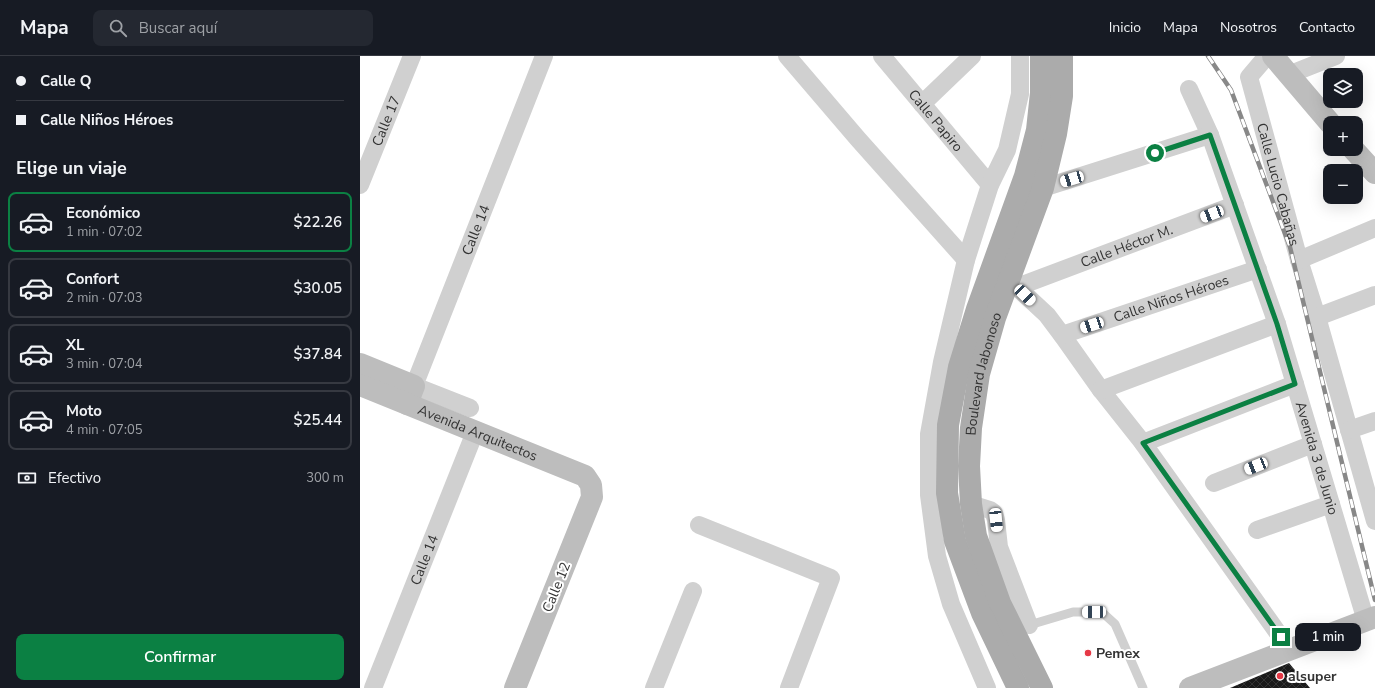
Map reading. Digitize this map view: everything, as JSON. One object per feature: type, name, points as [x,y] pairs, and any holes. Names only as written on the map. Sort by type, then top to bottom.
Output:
[{"type":"main road","name":"Boulevard Jabonoso","points":[[1018,688],[982,613],[955,541],[947,492],[948,425],[958,367],[977,309],[1023,182],[1037,130],[1041,93],[1041,56]]},
{"type":"main road","name":"Boulevard Jabonoso","points":[[1042,688],[1021,628],[1000,603],[976,536],[971,504],[969,466],[971,428],[978,381],[995,318],[1013,284],[1043,188],[1056,134],[1062,96],[1062,56]]},
{"type":"street","name":"Calle 17","points":[[360,185],[412,56]]},
{"type":"street","name":"Calle 14","points":[[411,395],[544,56]]},
{"type":"street","points":[[787,56],[858,139],[966,260]]},
{"type":"street","name":"Calle Papiro","points":[[882,56],[990,185]]},
{"type":"street","points":[[922,104],[972,56]]},
{"type":"street","points":[[987,688],[951,604],[937,556],[929,495],[929,434],[942,362],[966,260],[990,185],[1007,150],[1020,94],[1020,56]]},
{"type":"street","points":[[1276,60],[1336,56]]},
{"type":"street","points":[[1276,60],[1324,116]]},
{"type":"street","name":"Calle Lucio Cabañas","points":[[1276,60],[1249,77],[1299,260],[1317,317],[1375,521]]},
{"type":"street","name":"Avenida 3 de Junio","points":[[1189,89],[1210,135],[1277,324],[1331,504],[1370,619]]},
{"type":"street","points":[[1043,188],[1210,135]]},
{"type":"street","points":[[1359,156],[1375,173]]},
{"type":"street","name":"Calle Héctor M.","points":[[1013,284],[1235,205]]},
{"type":"street","points":[[1299,260],[1375,228]]},
{"type":"street","name":"Calle Niños Héroes","points":[[1062,335],[1258,269]]},
{"type":"street","points":[[1013,284],[1047,315],[1101,390],[1143,443],[1290,650]]},
{"type":"street","points":[[1317,317],[1375,294]]},
{"type":"street","points":[[1101,390],[1277,324]]},
{"type":"street","name":"Avenida Arquitectos","points":[[360,364],[475,432],[585,476],[591,485]]},
{"type":"street","points":[[1143,443],[1295,384]]},
{"type":"street","name":"Avenida Arquitectos","points":[[360,385],[470,408]]},
{"type":"street","points":[[1349,430],[1375,421]]},
{"type":"street","name":"Calle 14","points":[[372,688],[475,432]]},
{"type":"street","points":[[1214,483],[1313,444]]},
{"type":"street","name":"Calle 12","points":[[515,688],[592,497],[591,485]]},
{"type":"street","points":[[1257,530],[1331,504]]},
{"type":"street","points":[[699,525],[831,578],[789,688]]},
{"type":"street","points":[[654,688],[693,591]]},
{"type":"street","points":[[1190,688],[1370,619]]},
{"type":"lane","points":[[1021,628],[1073,612],[1094,612],[1104,614],[1115,624],[1143,688]]},
{"type":"building","name":"alsuper","points":[[1289,663],[1310,688],[1230,688]]},
{"type":"railway","points":[[1208,56],[1231,90],[1290,247],[1375,600]]},
{"type":"place","name":"Pemex","points":[[1088,653]]},
{"type":"place","name":"alsuper","points":[[1280,676]]},
{"type":"route","points":[[1155,153],[1210,135],[1277,324],[1295,384],[1143,443],[1281,637]]}]
